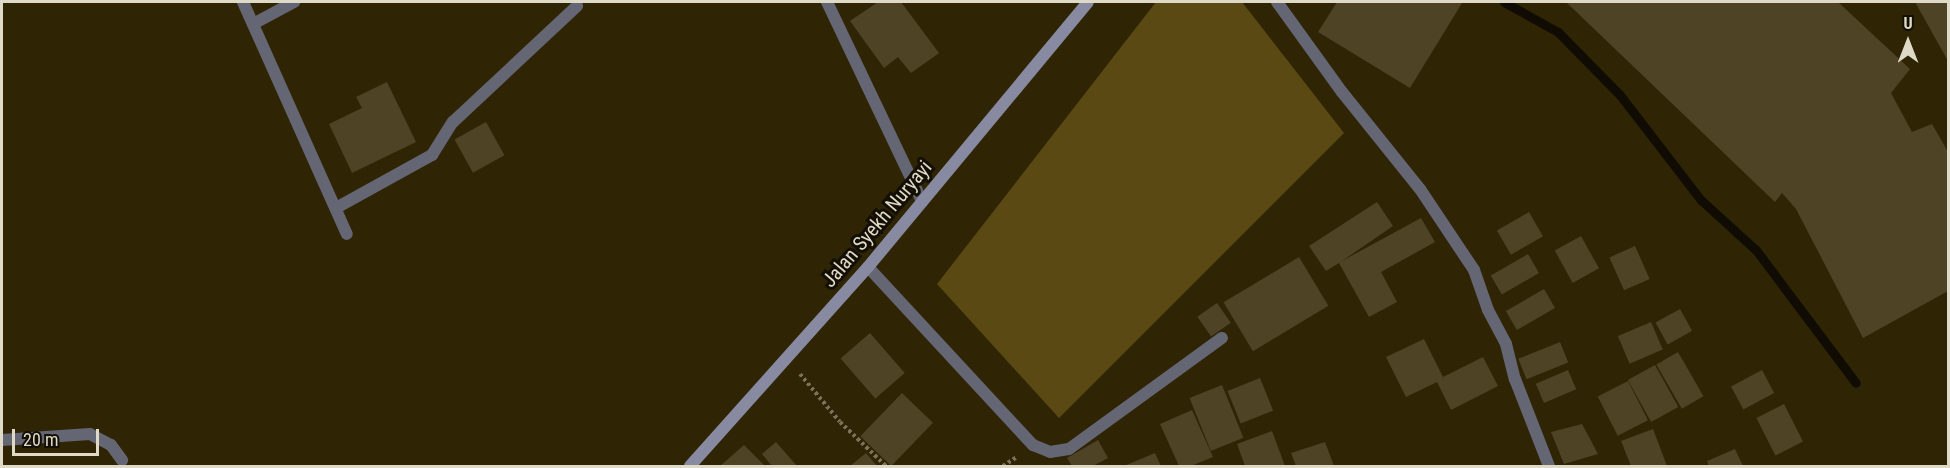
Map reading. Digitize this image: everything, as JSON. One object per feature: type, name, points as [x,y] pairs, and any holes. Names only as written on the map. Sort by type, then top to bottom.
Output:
[{"type":"main road","name":"Jalan Syekh Nuryayi","points":[[690,466],[867,267],[1088,2]]},
{"type":"street","points":[[243,2],[347,234]]},
{"type":"street","points":[[253,24],[294,2]]},
{"type":"street","points":[[827,2],[922,201]]},
{"type":"street","points":[[1277,2],[1342,92],[1420,189],[1474,270],[1488,310],[1506,344],[1515,379],[1549,466]]},
{"type":"street","points":[[336,208],[432,155],[453,123],[577,6]]},
{"type":"street","points":[[867,267],[1033,446],[1050,452],[1069,449],[1222,338]]},
{"type":"street","points":[[2,440],[90,434],[111,446],[122,460]]},
{"type":"path","points":[[786,357],[840,422],[886,466]]},
{"type":"shaded area","points":[[1156,2],[1242,2],[1344,133],[1059,418],[937,284]]},
{"type":"building","points":[[878,2],[901,2],[939,53],[911,73],[898,57],[884,68],[850,21]]},
{"type":"building","points":[[1337,2],[1462,3],[1410,88],[1318,32]]},
{"type":"building","points":[[1566,2],[1838,2],[1910,69],[1891,93],[1912,132],[1932,124],[1948,152],[1948,291],[1863,338],[1796,209],[1782,193],[1775,202]]},
{"type":"building","points":[[1915,2],[1948,2],[1948,61]]},
{"type":"building","points":[[387,82],[416,142],[352,173],[329,124],[362,108],[356,97]]},
{"type":"building","points":[[486,122],[504,155],[473,173],[455,139]]},
{"type":"building","points":[[1377,202],[1393,226],[1342,261],[1421,218],[1435,242],[1381,272],[1397,302],[1369,317],[1339,263],[1326,271],[1309,246]]},
{"type":"building","points":[[1529,212],[1543,236],[1511,255],[1497,230]]},
{"type":"building","points":[[1581,236],[1599,268],[1573,283],[1555,251]]},
{"type":"building","points":[[1635,246],[1650,279],[1624,290],[1609,257]]},
{"type":"building","points":[[1528,254],[1539,273],[1502,295],[1491,276]]},
{"type":"building","points":[[1299,257],[1328,306],[1253,351],[1224,302]]},
{"type":"building","points":[[1544,289],[1555,308],[1517,330],[1506,311]]},
{"type":"building","points":[[1217,303],[1231,323],[1211,336],[1197,317]]},
{"type":"building","points":[[1680,309],[1692,331],[1668,344],[1656,323]]},
{"type":"building","points":[[1651,322],[1663,350],[1630,364],[1618,336]]},
{"type":"building","points":[[870,333],[905,373],[875,399],[841,359]]},
{"type":"building","points":[[1424,339],[1443,377],[1483,357],[1498,386],[1451,410],[1437,382],[1406,397],[1386,357]]},
{"type":"building","points":[[1560,342],[1568,362],[1527,379],[1518,359]]},
{"type":"building","points":[[1678,352],[1704,396],[1682,409],[1656,364]]},
{"type":"building","points":[[1655,365],[1678,407],[1651,422],[1628,380]]},
{"type":"building","points":[[1568,370],[1576,389],[1544,403],[1536,384]]},
{"type":"building","points":[[1762,370],[1774,393],[1743,409],[1731,386]]},
{"type":"building","points":[[1260,378],[1273,410],[1241,424],[1228,391]]},
{"type":"building","points":[[1628,381],[1648,420],[1618,436],[1598,396]]},
{"type":"building","points":[[1222,385],[1243,438],[1211,451],[1190,398]]},
{"type":"building","points":[[902,393],[933,423],[891,466],[860,436]]},
{"type":"building","points":[[1784,404],[1803,441],[1775,455],[1756,418]]},
{"type":"building","points":[[1192,410],[1213,457],[1191,466],[1179,466],[1160,424]]},
{"type":"building","points":[[1582,424],[1598,454],[1564,464],[1551,432]]},
{"type":"building","points":[[1653,429],[1667,466],[1631,466],[1621,441]]},
{"type":"building","points":[[1272,431],[1285,466],[1245,466],[1237,444]]},
{"type":"building","points":[[1098,440],[1108,458],[1093,466],[1072,466],[1067,458]]},
{"type":"building","points":[[776,442],[797,466],[772,466],[762,454]]},
{"type":"building","points":[[1325,442],[1334,466],[1296,466],[1291,453]]},
{"type":"building","points":[[744,445],[765,466],[720,466]]},
{"type":"building","points":[[1735,449],[1743,466],[1709,466],[1707,461]]},
{"type":"building","points":[[866,453],[877,466],[850,466]]},
{"type":"building","points":[[1155,453],[1161,466],[1124,466]]},
{"type":"waterway","points":[[1504,2],[1558,32],[1620,95],[1701,200],[1756,250],[1856,383]]}]
